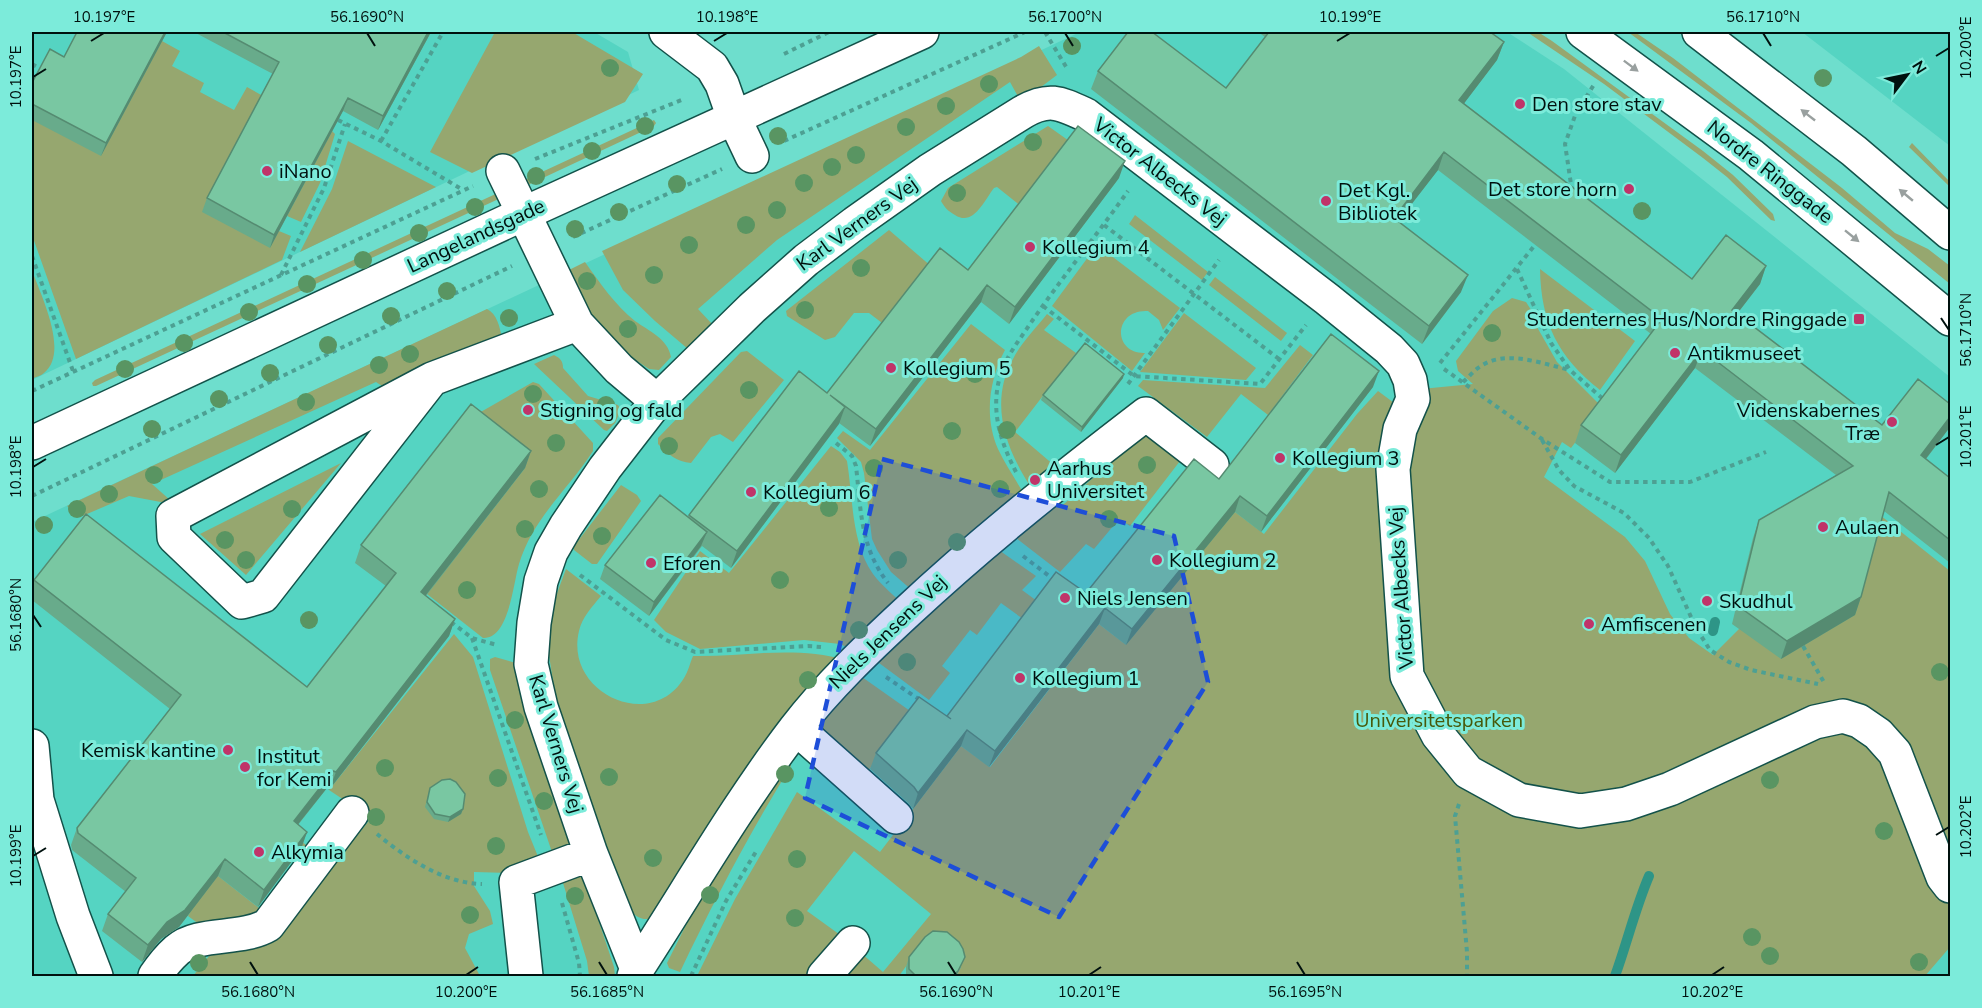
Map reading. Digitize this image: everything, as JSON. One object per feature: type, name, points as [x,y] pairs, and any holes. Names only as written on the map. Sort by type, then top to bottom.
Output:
[{"type":"street","points":[[666,32],[712,67],[722,84],[734,118],[752,156]]},
{"type":"street","name":"Langelandsgade","points":[[32,443],[523,213],[922,32]]},
{"type":"street","name":"Nordre Ringgade","points":[[1583,32],[1751,155],[1950,319]]},
{"type":"street","points":[[1699,32],[1854,151],[1950,232]]},
{"type":"street","name":"Karl Verners Vej","points":[[642,974],[591,854],[541,707],[531,664],[534,623],[541,581],[551,552],[605,468],[657,401],[752,308],[806,260],[930,170],[1036,105],[1050,102],[1086,115]]},
{"type":"street","name":"Victor Albecks Vej","points":[[1086,115],[1327,299],[1389,349],[1403,364],[1410,380],[1413,399],[1400,429],[1393,469],[1407,676],[1437,735],[1468,772],[1519,800],[1580,812],[1626,804],[1670,789],[1815,722],[1843,716]]},
{"type":"street","points":[[503,171],[577,324],[619,369],[657,401]]},
{"type":"street","points":[[432,379],[263,596],[242,602],[174,537],[173,516],[432,379],[577,324]]},
{"type":"street","name":"Niels Jensens Vej","points":[[642,974],[735,815],[796,728],[858,658],[912,607],[1033,500],[1146,414],[1212,465]]},
{"type":"street","points":[[1843,716],[1859,721],[1878,734],[1895,753],[1943,877],[1950,886]]},
{"type":"street","points":[[796,728],[896,817]]},
{"type":"street","points":[[32,746],[37,800],[73,916],[96,976]]},
{"type":"street","points":[[155,976],[178,949],[202,939],[257,932],[268,925],[352,813]]},
{"type":"street","points":[[525,976],[516,882],[591,854]]},
{"type":"street","points":[[824,976],[853,943]]},
{"type":"path","points":[[381,141],[443,32]]},
{"type":"path","points":[[775,58],[829,32]]},
{"type":"path","points":[[1045,32],[1072,77]]},
{"type":"path","points":[[32,64],[41,69]]},
{"type":"path","points":[[32,391],[503,171],[722,84]]},
{"type":"path","points":[[1572,194],[1566,144],[1576,113]]},
{"type":"path","points":[[338,120],[381,141],[463,190]]},
{"type":"path","points":[[281,275],[324,188],[345,124]]},
{"type":"path","points":[[1033,500],[1005,451],[997,425],[996,400],[999,380],[1007,359],[1043,306],[1148,164]]},
{"type":"path","points":[[1104,225],[1279,359]]},
{"type":"path","points":[[1134,376],[1239,234]]},
{"type":"path","points":[[1535,245],[1438,365],[1542,439],[1611,482],[1690,482],[1766,452]]},
{"type":"path","points":[[32,255],[73,371]]},
{"type":"path","points":[[1517,269],[1551,343],[1570,370],[1602,398],[1609,389]]},
{"type":"path","points":[[1043,306],[1134,376],[1260,384],[1327,299]]},
{"type":"path","points":[[1463,382],[1481,365],[1499,358],[1529,360],[1570,370]]},
{"type":"path","points":[[1542,439],[1559,470],[1574,486],[1624,513],[1649,538],[1668,566],[1696,628]]},
{"type":"path","points":[[836,443],[852,456],[856,466],[866,543],[875,567],[912,607]]},
{"type":"path","points":[[994,534],[1058,582]]},
{"type":"path","points":[[551,552],[666,640],[695,652],[808,646],[834,649],[858,658],[923,702]]},
{"type":"path","points":[[447,619],[472,638],[495,645],[532,648]]},
{"type":"path","points":[[472,638],[552,868],[579,963],[580,976]]},
{"type":"path","points":[[1803,646],[1843,716]]},
{"type":"path","points":[[1467,976],[1455,816],[1468,772]]},
{"type":"path","points":[[352,813],[398,851],[420,865],[450,878],[478,884],[516,882]]},
{"type":"path","points":[[691,976],[726,901],[763,840]]},
{"type":"highlighted area","points":[[882,459],[1174,536],[1208,682],[1059,917],[805,798]]},
{"type":"shaded area","points":[[32,32],[594,32],[628,52],[639,90],[32,380]]},
{"type":"shaded area","name":"Aarhus Universitet","points":[[1080,32],[1507,32],[1564,69],[1950,377],[1950,976],[32,976],[32,522]]},
{"type":"shaded area","points":[[1802,32],[1950,32],[1950,146]]},
{"type":"green space","points":[[495,32],[572,32],[643,74],[625,102],[472,173],[430,152]]},
{"type":"green space","points":[[1527,32],[1538,32],[1552,41],[1703,151],[1733,175],[1773,214],[1775,221],[1771,220],[1727,177],[1703,158],[1604,84]]},
{"type":"green space","points":[[1628,32],[1635,32],[1673,58],[1842,188],[1895,233],[1928,249],[1950,266],[1950,284],[1751,123]]},
{"type":"green space","points":[[162,41],[180,51],[172,66],[204,83],[200,92],[234,110],[247,87],[263,96],[279,231],[291,236],[282,260],[76,359],[32,235],[32,122]]},
{"type":"green space","points":[[1039,46],[1057,75],[1021,102],[1010,82],[777,240],[698,309],[713,325],[688,349],[623,290],[602,251],[1021,57]]},
{"type":"green space","points":[[654,120],[656,123],[654,126],[515,191],[516,184]]},
{"type":"green space","points":[[1048,126],[1072,143],[1022,207],[997,187],[978,211],[967,218],[955,215],[945,207],[941,201],[948,188]]},
{"type":"green space","points":[[332,131],[335,134],[320,183],[301,222],[287,216]]},
{"type":"green space","points":[[348,141],[436,187],[300,252],[332,189]]},
{"type":"green space","points":[[1912,143],[1950,182],[1950,187],[1909,147]]},
{"type":"green space","points":[[502,191],[505,196],[93,386],[92,383],[95,380]]},
{"type":"green space","points":[[1135,215],[1208,272],[1202,280],[1129,224]]},
{"type":"green space","points":[[889,230],[932,267],[886,326],[869,313],[854,313],[835,337],[825,340],[787,316],[786,311]]},
{"type":"green space","points":[[1097,245],[1180,308],[1163,330],[1159,320],[1148,311],[1136,312],[1128,317],[1123,324],[1122,340],[1134,351],[1145,353],[1132,371],[1052,306]]},
{"type":"green space","points":[[585,262],[621,308],[666,345],[671,357],[659,370],[649,369],[637,361],[589,321],[563,273]]},
{"type":"green space","points":[[1540,269],[1635,341],[1600,390],[1573,365],[1555,337],[1544,306]]},
{"type":"green space","points":[[32,270],[51,323],[54,351],[51,364],[44,373],[32,379]]},
{"type":"green space","points":[[1215,277],[1287,333],[1281,341],[1209,285]]},
{"type":"green space","name":"Universitetsparken","points":[[1512,298],[1526,302],[1557,362],[1602,407],[1571,448],[1562,442],[1544,477],[1625,537],[1645,561],[1670,614],[1689,638],[1713,655],[1865,503],[1950,571],[1950,947],[1925,976],[956,976],[961,967],[907,965],[899,976],[837,976],[861,953],[883,972],[931,914],[854,851],[807,911],[843,937],[805,976],[697,976],[735,899],[797,792],[880,852],[961,746],[990,767],[1099,624],[1125,644],[1235,512],[1264,534],[1357,414],[1378,391],[1417,420],[1421,389],[1473,384],[1458,371],[1456,361],[1493,311]]},
{"type":"green space","points":[[487,309],[496,318],[502,339],[394,394],[376,382],[152,484],[170,500],[166,503],[129,496],[80,517],[67,506]]},
{"type":"green space","points":[[1184,313],[1256,368],[1246,380],[1140,372]]},
{"type":"green space","points":[[1047,314],[1054,319],[1044,330],[1076,353],[1015,432],[1055,466],[1036,495],[1017,463],[1004,429],[1001,412],[1002,394],[1005,377],[1016,353]]},
{"type":"green space","points":[[971,324],[1005,350],[992,386],[991,424],[998,449],[1026,498],[914,592],[891,572],[877,550],[872,539],[861,462],[837,438],[843,431],[870,450]]},
{"type":"green space","points":[[1300,345],[1313,355],[1268,415],[1241,394],[1207,437],[1138,386],[1143,380],[1265,388]]},
{"type":"green space","points":[[747,351],[784,380],[733,442],[720,434],[711,437],[691,463],[681,461],[669,454],[658,444],[658,438],[741,352]]},
{"type":"green space","points":[[554,355],[561,360],[563,368],[588,396],[618,405],[621,410],[615,423],[607,431],[534,364]]},
{"type":"green space","points":[[533,382],[539,384],[593,443],[593,451],[533,533],[519,564],[504,620],[499,630],[492,636],[483,638],[427,594],[525,468],[465,421]]},
{"type":"green space","points":[[1145,431],[1180,461],[1130,526],[1119,519],[1094,549],[1086,544],[1060,572],[1012,535],[1041,509],[1064,504]]},
{"type":"green space","points":[[831,446],[847,461],[854,519],[866,562],[884,587],[906,607],[857,652],[840,644],[804,640],[700,649],[666,632],[654,620],[700,551],[729,573]]},
{"type":"green space","points":[[341,463],[246,575],[200,534]]},
{"type":"green space","points":[[621,485],[637,495],[641,501],[597,564],[592,564],[574,550],[574,546]]},
{"type":"green space","points":[[996,548],[1036,576],[1022,590],[1037,601],[1023,619],[1001,603],[977,635],[970,630],[942,666],[950,673],[929,700],[875,660]]},
{"type":"green space","points":[[566,569],[601,596],[580,626],[578,653],[584,672],[597,688],[614,698],[632,704],[652,703],[669,694],[684,678],[693,656],[788,652],[847,660],[655,918],[639,918],[628,906],[557,708],[549,655],[550,625],[553,604]]},
{"type":"green space","points":[[454,634],[473,657],[528,832],[541,864],[513,873],[474,872],[474,886],[490,911],[493,924],[469,934],[465,948],[478,976],[193,976],[213,951],[288,923],[371,818],[329,790]]},
{"type":"green space","points":[[495,657],[516,663],[570,841],[568,850],[554,858],[490,670],[490,659]]},
{"type":"green space","points":[[862,677],[913,713],[864,776],[810,734]]},
{"type":"green space","points":[[791,762],[791,766],[733,867],[680,972],[669,968],[667,963],[699,899],[746,814]]},
{"type":"green space","points":[[269,816],[306,845],[309,851],[263,914],[207,930],[188,916],[213,872],[259,908],[304,852],[265,821]]},
{"type":"green space","points":[[583,874],[615,976],[589,976],[587,961],[563,883]]},
{"type":"building","points":[[77,32],[165,32],[106,143],[32,104],[32,83],[50,49],[64,57]]},
{"type":"building","name":"iNano","points":[[223,32],[428,32],[383,116],[348,98],[274,235],[207,198],[279,62]]},
{"type":"building","points":[[1128,32],[1152,32],[1226,88],[1269,32],[1490,32],[1504,42],[1459,100],[1692,279],[1726,235],[1766,266],[1732,310],[1882,425],[1918,379],[1950,404],[1950,417],[1921,455],[1950,478],[1950,540],[1889,492],[1861,597],[1787,641],[1738,606],[1759,520],[1853,466],[1702,350],[1621,455],[1581,425],[1662,319],[1444,152],[1394,218],[1468,275],[1429,326],[1098,71]]},
{"type":"building","points":[[1078,126],[1125,161],[1015,307],[987,285],[876,429],[830,395],[845,407],[737,551],[689,515],[799,371],[827,393],[940,248],[968,270]]},
{"type":"building","points":[[1331,334],[1379,371],[1267,516],[1240,496],[1132,629],[1105,608],[995,751],[967,730],[918,793],[876,753],[919,697],[951,719],[947,716],[1056,572],[1086,593],[1194,459],[1219,479]]},
{"type":"building","points":[[1085,343],[1124,374],[1082,427],[1043,395]]},
{"type":"building","points":[[471,404],[531,451],[421,592],[455,619],[336,772],[333,771],[294,821],[307,832],[264,890],[225,859],[185,910],[167,922],[148,945],[108,914],[136,878],[78,833],[77,828],[181,695],[34,580],[86,514],[307,687],[396,573],[361,545]]},
{"type":"building","name":"Eforen","points":[[660,495],[707,532],[654,602],[605,565]]},
{"type":"building","points":[[450,779],[456,782],[465,794],[463,809],[450,817],[435,814],[427,802],[430,788],[442,780]]},
{"type":"building","points":[[933,931],[947,932],[959,942],[963,949],[965,957],[958,971],[952,976],[916,976],[909,969],[909,957],[925,937]]},
{"type":"waterway","points":[[1713,631],[1715,622]]},
{"type":"waterway","points":[[1615,976],[1649,876]]},
{"type":"place","name":"Den store stav","points":[[1520,104]]},
{"type":"place","name":"iNano","points":[[267,171]]},
{"type":"place","name":"Det store horn","points":[[1629,189]]},
{"type":"place","name":"Det Kgl. Bibliotek","points":[[1326,201]]},
{"type":"place","name":"Kollegium 4","points":[[1030,247]]},
{"type":"place","name":"Studenternes Hus/Nordre Ringgade","points":[[1859,319]]},
{"type":"place","name":"Antikmuseet","points":[[1675,353]]},
{"type":"place","name":"Kollegium 5","points":[[891,368]]},
{"type":"place","name":"Stigning og fald","points":[[528,410]]},
{"type":"place","name":"Videnskabernes Træ","points":[[1892,422]]},
{"type":"place","name":"Kollegium 3","points":[[1280,458]]},
{"type":"place","name":"Aarhus Universitet","points":[[1035,480]]},
{"type":"place","name":"Kollegium 6","points":[[751,492]]},
{"type":"place","name":"Aulaen","points":[[1823,527]]},
{"type":"place","name":"Kollegium 2","points":[[1157,560]]},
{"type":"place","name":"Eforen","points":[[651,563]]},
{"type":"place","name":"Niels Jensen","points":[[1065,598]]},
{"type":"place","name":"Skudhul","points":[[1707,601]]},
{"type":"place","name":"Amfiscenen","points":[[1589,624]]},
{"type":"place","name":"Kollegium 1","points":[[1020,678]]},
{"type":"place","name":"Kemisk kantine","points":[[228,750]]},
{"type":"place","name":"Institut for Kemi","points":[[245,767]]},
{"type":"place","name":"Alkymia","points":[[259,852]]}]
